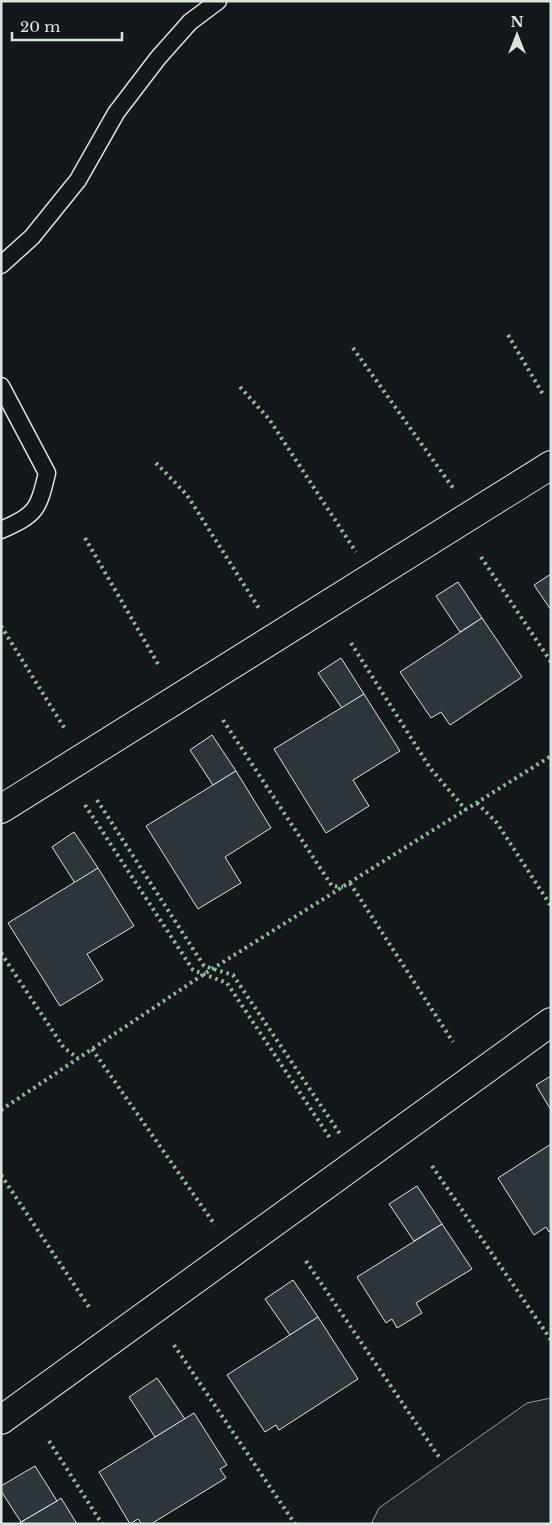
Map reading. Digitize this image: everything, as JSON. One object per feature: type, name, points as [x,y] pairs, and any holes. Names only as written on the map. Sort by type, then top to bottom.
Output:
[{"type":"street","points":[[1,809],[551,465]]},
{"type":"street","points":[[1,1420],[551,1022]]},
{"type":"lane","points":[[1,266],[32,237],[78,180],[116,113],[158,58],[190,22],[218,1]]},
{"type":"lane","points":[[1,386],[47,473],[42,496],[35,510],[20,521],[1,530]]},
{"type":"shaded area","points":[[551,1398],[551,1524],[371,1524],[379,1508],[527,1403]]},
{"type":"building","points":[[551,574],[551,610],[534,585]]},
{"type":"building","points":[[458,582],[482,618],[460,632],[436,596]]},
{"type":"building","points":[[482,618],[522,677],[450,725],[441,712],[431,718],[400,672]]},
{"type":"building","points":[[341,658],[364,694],[342,708],[318,673]]},
{"type":"building","points":[[364,694],[400,751],[353,780],[369,806],[326,833],[274,749]]},
{"type":"building","points":[[212,735],[236,771],[213,785],[190,750]]},
{"type":"building","points":[[236,771],[271,828],[225,857],[241,883],[198,909],[146,826]]},
{"type":"building","points":[[74,832],[98,868],[75,883],[52,847]]},
{"type":"building","points":[[98,868],[134,926],[87,954],[103,980],[60,1006],[8,923]]},
{"type":"building","points":[[551,1076],[551,1110],[536,1085]]},
{"type":"building","points":[[551,1144],[551,1231],[549,1232],[546,1227],[534,1235],[498,1178]]},
{"type":"building","points":[[417,1186],[442,1224],[414,1241],[389,1204]]},
{"type":"building","points":[[442,1224],[472,1269],[416,1303],[422,1313],[397,1328],[392,1319],[386,1323],[357,1277]]},
{"type":"building","points":[[293,1280],[318,1317],[290,1335],[265,1299]]},
{"type":"building","points":[[318,1317],[358,1379],[279,1430],[276,1425],[265,1432],[227,1375]]},
{"type":"building","points":[[157,1378],[185,1419],[155,1437],[129,1397]]},
{"type":"building","points":[[194,1413],[227,1465],[220,1469],[226,1478],[151,1524],[142,1524],[138,1519],[130,1524],[99,1472]]},
{"type":"building","points":[[35,1466],[57,1501],[21,1522],[1,1491],[1,1486]]},
{"type":"building","points":[[61,1498],[77,1524],[18,1524],[57,1501]]},
{"type":"hedge","points":[[508,335],[544,396]]},
{"type":"hedge","points":[[353,348],[453,488]]},
{"type":"hedge","points":[[240,387],[269,419],[356,552]]},
{"type":"hedge","points":[[156,463],[187,495],[260,610]]},
{"type":"hedge","points":[[85,538],[158,664]]},
{"type":"hedge","points":[[481,557],[551,662]]},
{"type":"hedge","points":[[1,626],[65,729]]},
{"type":"hedge","points":[[351,643],[430,768],[466,810]]},
{"type":"hedge","points":[[223,720],[332,886],[343,887]]},
{"type":"hedge","points":[[1,1110],[204,974],[551,756]]},
{"type":"hedge","points":[[97,800],[204,966],[233,975],[340,1134]]},
{"type":"hedge","points":[[477,803],[497,823],[551,906]]},
{"type":"hedge","points":[[85,805],[193,970],[227,983],[330,1138]]},
{"type":"hedge","points":[[350,883],[453,1042]]},
{"type":"hedge","points":[[1,953],[64,1048],[78,1058]]},
{"type":"hedge","points":[[92,1049],[215,1225]]},
{"type":"hedge","points":[[432,1166],[551,1340]]},
{"type":"hedge","points":[[1,1175],[91,1310]]},
{"type":"hedge","points":[[306,1261],[439,1457]]},
{"type":"hedge","points":[[174,1345],[295,1524]]},
{"type":"hedge","points":[[49,1441],[102,1524]]}]
